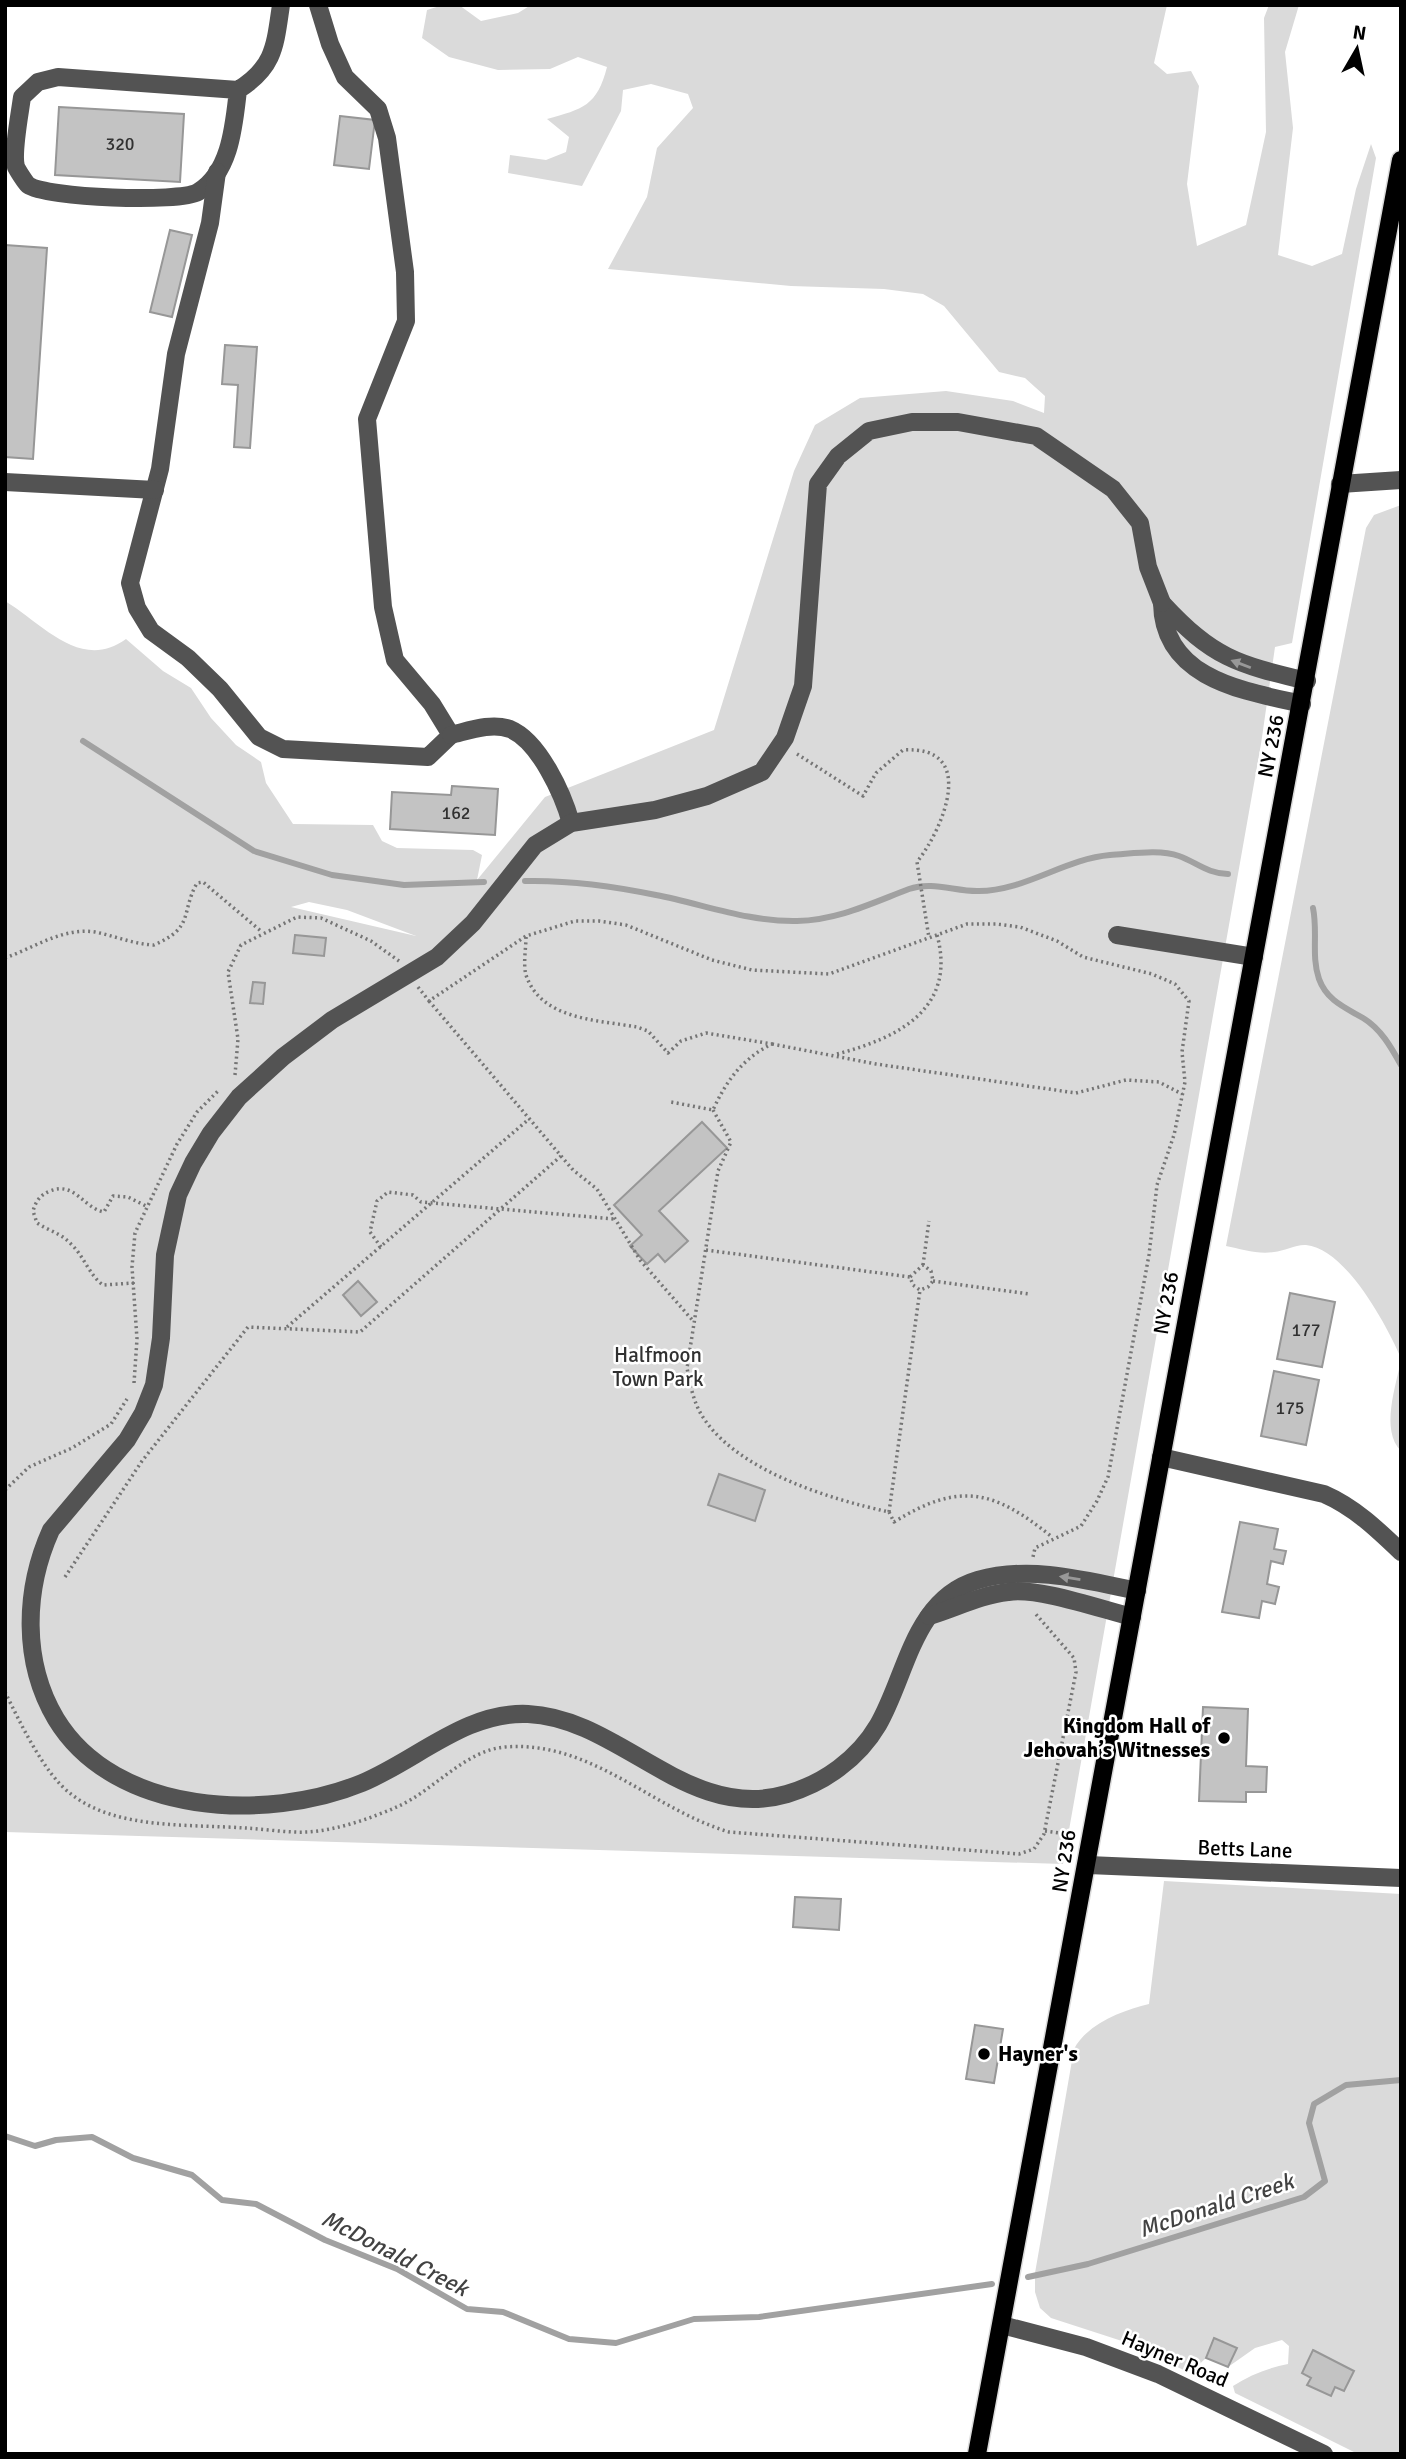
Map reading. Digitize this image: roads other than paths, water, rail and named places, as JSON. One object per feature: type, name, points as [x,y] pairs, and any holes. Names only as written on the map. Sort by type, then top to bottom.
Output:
[{"type":"main road","name":"NY 236","points":[[977,2454],[1307,681],[1340,485],[1401,160]]},
{"type":"street","points":[[217,172],[199,192],[178,199],[57,194],[28,185],[16,166],[22,97],[38,82],[58,77],[238,90],[254,80],[269,61],[281,5]]},
{"type":"street","points":[[318,5],[330,44],[345,77],[378,109],[387,138],[405,272],[405,321],[368,419],[383,607],[395,660],[432,704],[451,735]]},
{"type":"street","points":[[238,90],[230,143],[217,172],[210,223],[176,354],[155,490],[130,583],[136,608],[151,631],[188,658],[220,689],[259,737],[283,749],[428,757],[451,735],[482,727],[509,729],[533,747],[564,796],[571,823]]},
{"type":"street","points":[[5,180],[25,179]]},
{"type":"street","points":[[1137,1591],[1049,1574],[1007,1575],[975,1581],[936,1606],[929,1616],[909,1651],[879,1724],[863,1747],[840,1768],[785,1795],[746,1798],[714,1794],[683,1782],[567,1720],[529,1714],[490,1717],[473,1723],[359,1784],[308,1799],[259,1804],[186,1800],[158,1793],[122,1779],[71,1739],[44,1696],[35,1671],[30,1615],[35,1583],[51,1530],[127,1440],[147,1404],[154,1384],[161,1338],[161,1295],[172,1221],[193,1163],[211,1133],[239,1097],[283,1056],[332,1020],[437,957],[473,923],[535,845],[571,823],[655,810],[707,796],[762,772],[781,744],[803,686],[818,484],[838,456],[869,431],[912,422],[958,422],[1036,436],[1072,458],[1112,489],[1140,523],[1148,567],[1162,603],[1166,635],[1181,655],[1228,687],[1302,704]]},
{"type":"street","points":[[1340,485],[1401,480]]},
{"type":"street","points":[[5,482],[155,490]]},
{"type":"street","points":[[1162,603],[1208,646],[1234,662],[1307,681]]},
{"type":"street","points":[[1116,936],[1254,957]]},
{"type":"street","points":[[1161,1457],[1324,1494],[1341,1502],[1375,1527],[1401,1552]]},
{"type":"street","points":[[929,1616],[981,1597],[1011,1591],[1029,1592],[1132,1617]]},
{"type":"street","name":"Betts Lane","points":[[1087,1865],[1401,1878]]},
{"type":"street","name":"Hayner Road","points":[[1002,2325],[1086,2347],[1158,2374],[1324,2454]]},
{"type":"waterway","points":[[83,741],[254,851],[332,875],[404,885],[484,882]]},
{"type":"waterway","points":[[525,881],[607,886],[743,916],[797,921],[827,918],[918,887],[994,890],[1027,881],[1076,862],[1110,855],[1145,852],[1171,854],[1208,870],[1228,874]]},
{"type":"waterway","points":[[1313,908],[1315,962],[1322,987],[1338,1003],[1375,1027],[1401,1065]]},
{"type":"waterway","name":"McDonald Creek","points":[[1028,2277],[1088,2264],[1304,2197],[1325,2181],[1309,2123],[1314,2104],[1346,2085],[1401,2080]]},
{"type":"waterway","name":"McDonald Creek","points":[[5,2136],[35,2146],[56,2140],[92,2137],[133,2158],[192,2175],[222,2200],[256,2204],[325,2240],[397,2269],[467,2309],[503,2312],[569,2339],[616,2343],[694,2319],[759,2317],[992,2284]]},
{"type":"place","name":"Kingdom Hall of Jehovah’s Witnesses","points":[[1224,1738]]},
{"type":"place","name":"Hayner's","points":[[984,2054]]},
{"type":"park label","name":"Halfmoon Town Park","points":[[658,1367]]}]
